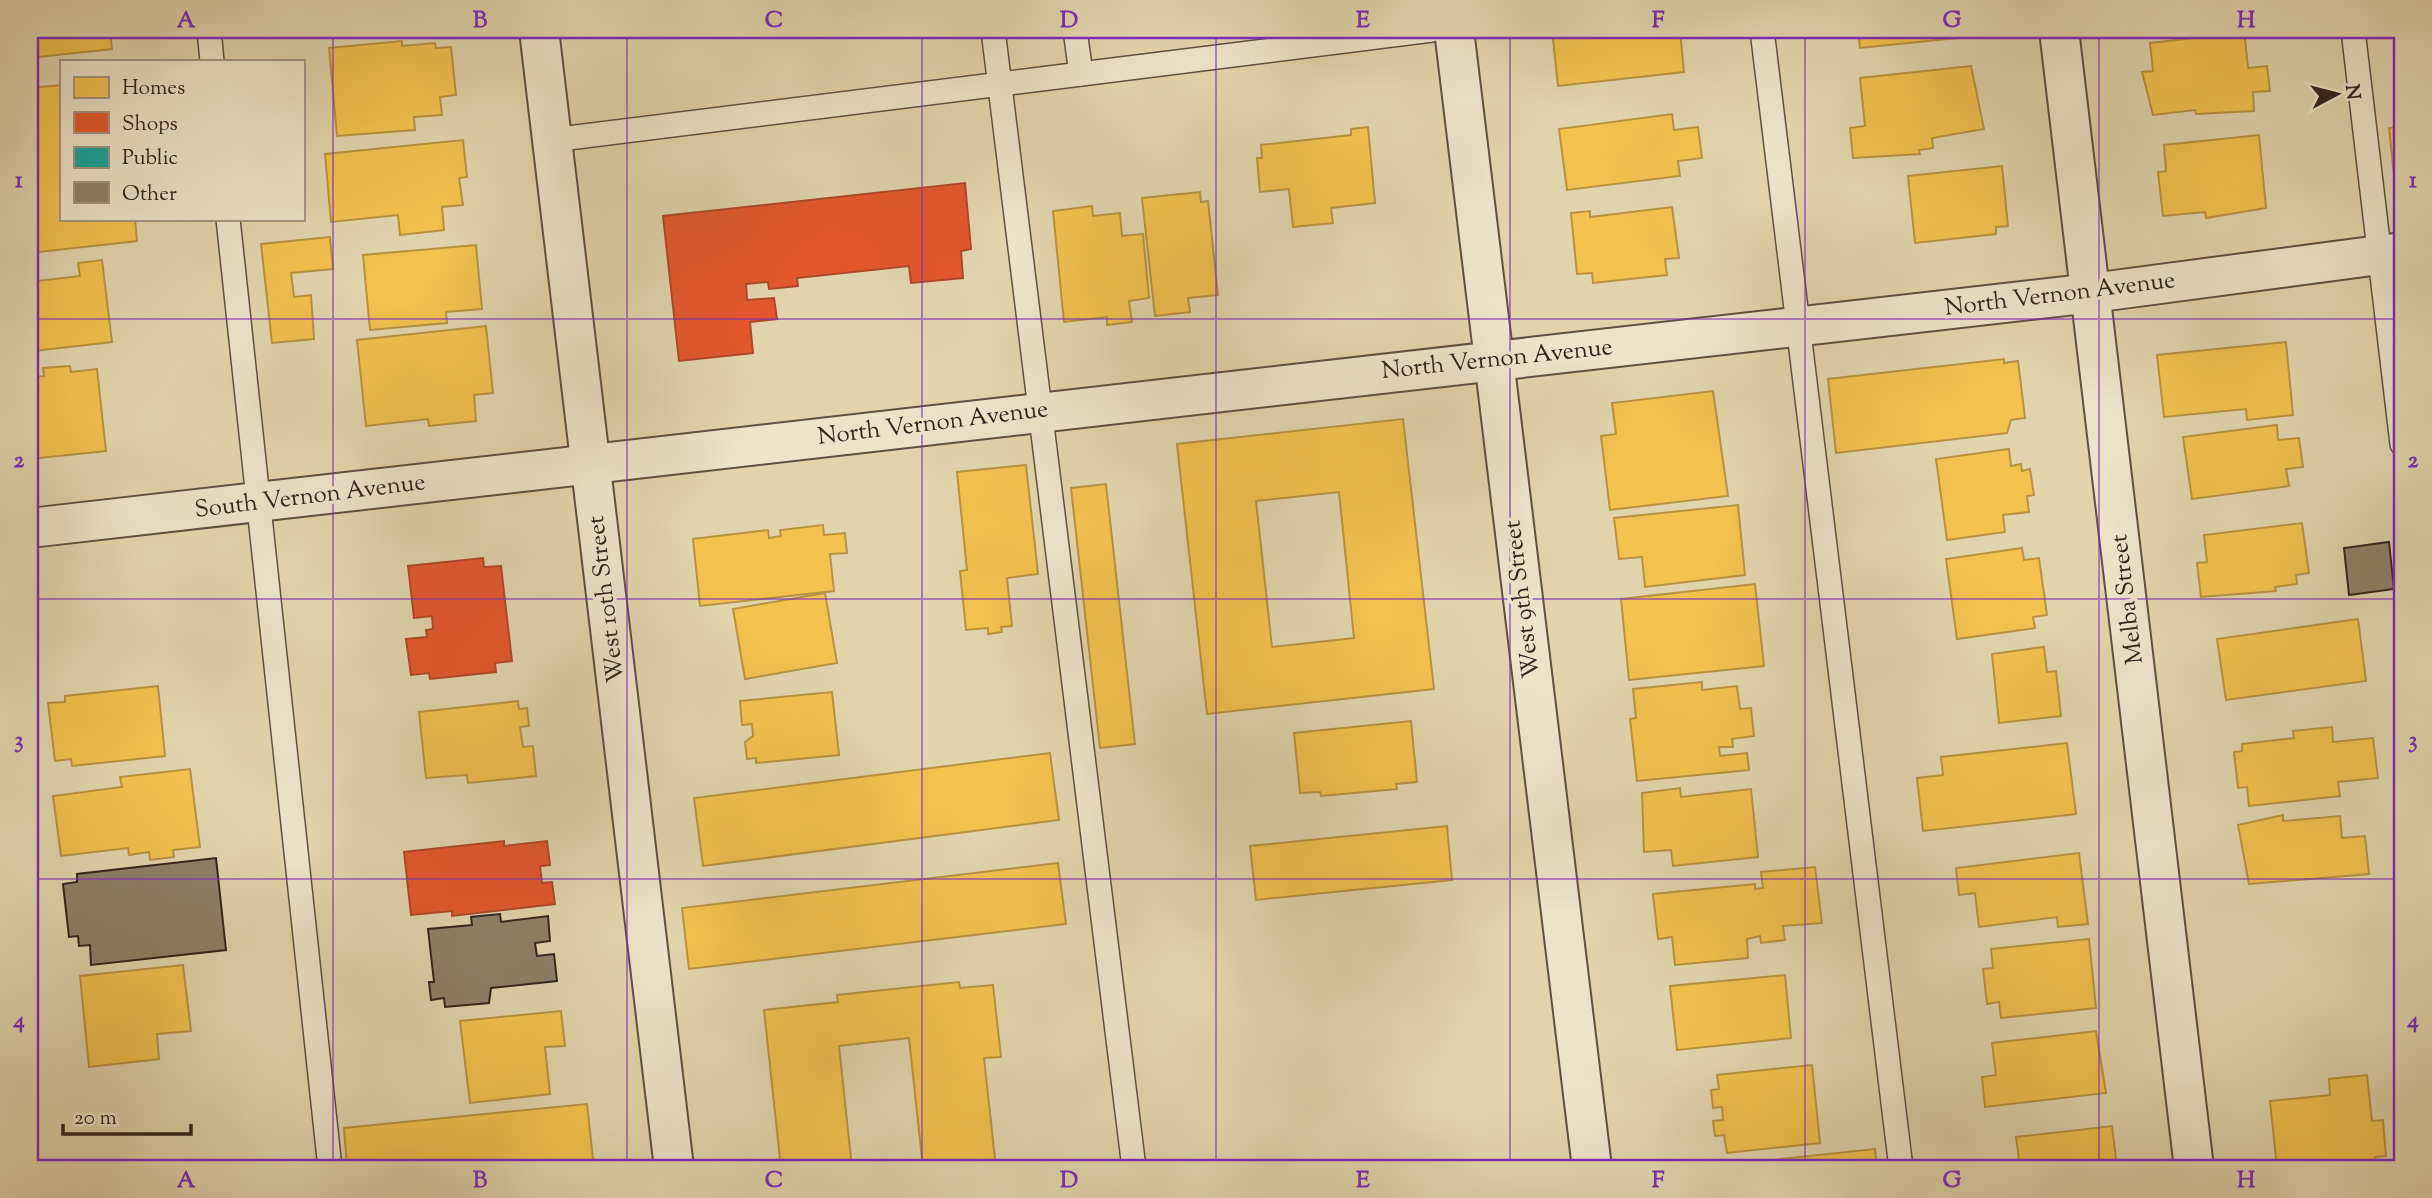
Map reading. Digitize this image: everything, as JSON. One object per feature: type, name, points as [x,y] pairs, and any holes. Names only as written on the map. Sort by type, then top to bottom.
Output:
[{"type":"street","name":"West 10th Street","points":[[539,30],[674,1168]]},
{"type":"street","name":"West 9th Street","points":[[1454,30],[1592,1168]]},
{"type":"street","name":"Melba Street","points":[[2059,30],[2194,1168]]},
{"type":"street","name":"North Vernon Avenue","points":[[591,464],[2092,293],[2391,254]]},
{"type":"street","name":"South Vernon Avenue","points":[[30,528],[591,464]]},
{"type":"lane","points":[[209,30],[212,60]]},
{"type":"lane","points":[[993,30],[1134,1168]]},
{"type":"lane","points":[[1076,30],[1081,74]]},
{"type":"lane","points":[[552,139],[1432,30]]},
{"type":"lane","points":[[1762,30],[1900,1168]]},
{"type":"lane","points":[[2353,30],[2391,254],[2402,444]]},
{"type":"lane","points":[[228,220],[330,1168]]},
{"type":"building: Homes","points":[[30,30],[110,30],[112,49],[30,58]]},
{"type":"building: Homes","points":[[1552,30],[1680,30],[1684,72],[1558,86]]},
{"type":"building: Homes","points":[[1845,30],[1969,30],[1967,37],[1860,48],[1859,36],[1846,37]]},
{"type":"building: Homes","points":[[2212,30],[2244,30],[2248,68],[2267,66],[2270,91],[2253,92],[2254,111],[2196,114],[2195,110],[2153,115],[2142,72],[2153,71],[2150,43],[2212,36]]},
{"type":"building: Homes","points":[[402,41],[402,46],[435,43],[436,48],[451,47],[456,95],[440,97],[442,115],[414,117],[415,130],[337,136],[329,48]]},
{"type":"building: Homes","points":[[1971,66],[1984,129],[1932,138],[1933,148],[1919,150],[1920,154],[1853,158],[1850,128],[1865,126],[1860,78]]},
{"type":"building: Homes","points":[[60,85],[60,220],[135,220],[137,241],[30,253],[30,88]]},
{"type":"building: Homes","points":[[1672,114],[1674,130],[1698,127],[1702,158],[1678,161],[1680,176],[1567,190],[1559,129]]},
{"type":"building: Homes","points":[[2402,126],[2402,203],[2397,203],[2389,128]]},
{"type":"building: Homes","points":[[1368,127],[1375,203],[1331,208],[1333,223],[1293,227],[1289,189],[1260,192],[1257,158],[1262,158],[1261,145],[1351,135],[1351,129]]},
{"type":"building: Homes","points":[[2259,135],[2266,208],[2206,218],[2205,212],[2163,216],[2158,172],[2166,171],[2164,145]]},
{"type":"building: Homes","points":[[463,140],[467,177],[459,178],[463,205],[442,207],[444,230],[400,235],[398,215],[331,222],[325,154]]},
{"type":"building: Homes","points":[[2002,166],[2008,226],[1996,227],[1996,234],[1915,243],[1908,176]]},
{"type":"building: Homes","points":[[1200,192],[1201,202],[1208,201],[1218,295],[1188,298],[1190,312],[1155,316],[1142,198]]},
{"type":"building: Homes","points":[[1092,206],[1093,216],[1120,213],[1122,236],[1143,234],[1149,298],[1129,301],[1132,322],[1107,325],[1107,317],[1064,322],[1053,211]]},
{"type":"building: Homes","points":[[1672,207],[1679,258],[1665,259],[1667,275],[1593,283],[1592,273],[1577,274],[1571,213],[1590,211],[1590,217]]},
{"type":"building: Homes","points":[[330,237],[333,269],[291,273],[294,297],[311,295],[314,339],[272,343],[261,244]]},
{"type":"building: Homes","points":[[476,245],[482,309],[446,312],[447,323],[370,330],[363,255]]},
{"type":"building: Homes","points":[[102,260],[112,342],[34,351],[34,348],[30,348],[30,282],[80,276],[78,263]]},
{"type":"building: Homes","points":[[486,326],[493,393],[474,395],[476,421],[429,426],[428,419],[366,426],[357,340]]},
{"type":"building: Homes","points":[[2286,342],[2293,415],[2247,420],[2246,409],[2164,417],[2157,355]]},
{"type":"building: Homes","points":[[2004,359],[2004,363],[2018,361],[2025,418],[2011,420],[2007,433],[1836,453],[1828,379]]},
{"type":"building: Homes","points":[[70,366],[71,372],[97,369],[106,451],[30,459],[30,377],[44,376],[43,368]]},
{"type":"building: Homes","points":[[1713,391],[1728,496],[1610,510],[1601,436],[1616,434],[1612,403]]},
{"type":"building: Homes","points":[[1403,419],[1434,689],[1207,714],[1177,444]],"holes":[[[1339,492],[1354,638],[1272,647],[1256,501]]]},
{"type":"building: Homes","points":[[2277,425],[2278,440],[2299,438],[2303,467],[2286,469],[2289,486],[2192,499],[2183,437]]},
{"type":"building: Homes","points":[[2009,449],[2011,466],[2021,464],[2022,471],[2030,469],[2034,495],[2027,496],[2029,512],[2003,515],[2005,532],[1947,540],[1936,459]]},
{"type":"building: Homes","points":[[1026,465],[1038,574],[1007,578],[1012,626],[1001,627],[1002,632],[988,634],[988,628],[966,630],[960,571],[967,570],[957,472]]},
{"type":"building: Homes","points":[[1106,484],[1135,744],[1100,748],[1071,488]]},
{"type":"building: Homes","points":[[1738,505],[1745,575],[1645,587],[1642,557],[1619,559],[1614,518]]},
{"type":"building: Homes","points":[[2302,523],[2309,573],[2296,575],[2297,584],[2275,587],[2276,591],[2201,597],[2197,563],[2207,562],[2204,535]]},
{"type":"building: Homes","points":[[823,525],[824,535],[845,533],[847,553],[830,554],[834,591],[700,606],[693,539],[768,530],[769,538],[781,536],[780,530]]},
{"type":"building: Homes","points":[[2022,548],[2024,560],[2039,558],[2047,615],[2033,617],[2035,628],[1957,639],[1946,559]]},
{"type":"building: Homes","points":[[1755,584],[1764,666],[1629,680],[1621,599]]},
{"type":"building: Homes","points":[[825,593],[837,663],[745,679],[733,609]]},
{"type":"building: Homes","points":[[2358,619],[2366,681],[2226,700],[2217,639]]},
{"type":"building: Homes","points":[[2044,647],[2047,672],[2056,671],[2061,716],[1999,723],[1992,654]]},
{"type":"building: Homes","points":[[1702,682],[1702,690],[1737,686],[1740,709],[1751,708],[1754,736],[1732,739],[1733,747],[1719,747],[1720,756],[1747,753],[1749,770],[1637,781],[1630,719],[1636,718],[1633,689]]},
{"type":"building: Homes","points":[[158,686],[165,756],[72,766],[71,759],[55,761],[48,703],[65,702],[65,696]]},
{"type":"building: Homes","points":[[832,692],[839,755],[756,763],[756,758],[747,759],[745,742],[753,736],[752,724],[742,725],[740,701]]},
{"type":"building: Homes","points":[[518,701],[519,709],[527,708],[529,726],[520,727],[523,747],[533,746],[536,776],[468,783],[467,775],[426,778],[419,712]]},
{"type":"building: Homes","points":[[1411,721],[1417,782],[1396,784],[1397,789],[1321,796],[1320,792],[1300,793],[1294,733]]},
{"type":"building: Homes","points":[[2332,727],[2333,742],[2373,738],[2378,778],[2338,782],[2340,796],[2249,806],[2247,787],[2238,788],[2234,752],[2242,751],[2242,744],[2294,738],[2293,731]]},
{"type":"building: Homes","points":[[2067,743],[2076,814],[1923,831],[1917,778],[1943,775],[1941,757]]},
{"type":"building: Homes","points":[[1050,753],[1059,820],[703,866],[694,798]]},
{"type":"building: Homes","points":[[190,769],[200,847],[173,850],[174,857],[150,860],[149,852],[129,855],[128,848],[61,856],[53,796],[122,787],[120,777]]},
{"type":"building: Homes","points":[[1680,788],[1681,797],[1751,789],[1758,857],[1673,866],[1671,850],[1644,852],[1642,793]]},
{"type":"building: Homes","points":[[2283,815],[2283,821],[2340,816],[2342,838],[2365,836],[2369,874],[2249,884],[2238,825]]},
{"type":"building: Homes","points":[[1447,826],[1452,880],[1256,900],[1250,846]]},
{"type":"building: Homes","points":[[2079,853],[2088,924],[2058,927],[2057,917],[1979,927],[1975,893],[1959,895],[1956,868]]},
{"type":"building: Homes","points":[[1058,863],[1066,924],[689,969],[682,908]]},
{"type":"building: Homes","points":[[1815,867],[1822,923],[1783,926],[1785,940],[1761,943],[1760,936],[1747,939],[1748,958],[1675,965],[1672,937],[1658,939],[1653,894],[1755,884],[1755,889],[1763,888],[1761,872]]},
{"type":"building: Homes","points":[[2089,939],[2096,1008],[2001,1018],[1999,1002],[1987,1004],[1983,969],[1993,968],[1991,949]]},
{"type":"building: Homes","points":[[183,965],[191,1031],[157,1034],[159,1059],[89,1067],[80,976]]},
{"type":"building: Homes","points":[[1785,975],[1791,1038],[1677,1050],[1670,986]]},
{"type":"building: Homes","points":[[959,982],[960,988],[993,985],[1001,1057],[984,1058],[996,1168],[923,1168],[909,1038],[839,1046],[852,1168],[781,1168],[764,1010],[838,1002],[837,995]]},
{"type":"building: Homes","points":[[561,1011],[565,1046],[545,1047],[550,1094],[470,1103],[460,1021]]},
{"type":"building: Homes","points":[[2096,1031],[2106,1093],[1985,1107],[1982,1077],[1996,1075],[1992,1043]]},
{"type":"building: Homes","points":[[1812,1065],[1820,1143],[1727,1153],[1724,1135],[1715,1136],[1713,1121],[1723,1120],[1722,1107],[1713,1108],[1711,1090],[1719,1089],[1717,1075]]},
{"type":"building: Homes","points":[[2367,1075],[2372,1121],[2383,1120],[2386,1156],[2375,1157],[2375,1161],[2330,1168],[2277,1168],[2270,1101],[2330,1095],[2329,1079]]},
{"type":"building: Homes","points":[[587,1104],[594,1168],[347,1168],[344,1128]]},
{"type":"building: Homes","points":[[2112,1126],[2117,1168],[2020,1168],[2016,1137]]},
{"type":"building: Homes","points":[[1875,1149],[1877,1168],[1697,1168]]},
{"type":"building: Shops","points":[[965,183],[971,249],[961,251],[963,278],[911,283],[909,266],[797,278],[798,286],[769,289],[768,282],[746,284],[747,300],[774,298],[777,319],[750,322],[753,353],[679,361],[663,216]]},
{"type":"building: Shops","points":[[483,558],[484,567],[501,566],[512,661],[495,663],[496,672],[430,679],[429,673],[411,675],[406,639],[427,637],[426,630],[433,629],[432,616],[414,618],[408,566]]},
{"type":"building: Shops","points":[[504,841],[504,846],[547,841],[550,865],[540,866],[542,883],[552,882],[555,904],[452,916],[452,911],[411,915],[404,852]]},
{"type":"building: Public","points":[[665,30],[706,30],[665,34]]},
{"type":"building: Other","points":[[2389,542],[2394,589],[2349,595],[2344,548]]},
{"type":"building: Other","points":[[216,858],[226,950],[91,965],[90,945],[79,946],[78,936],[69,937],[63,884],[77,882],[77,874]]},
{"type":"building: Other","points":[[500,914],[501,922],[548,916],[550,941],[535,943],[537,956],[554,954],[557,981],[491,988],[489,1003],[445,1007],[444,998],[431,1000],[429,982],[434,982],[428,929],[472,925],[471,917]]}]
